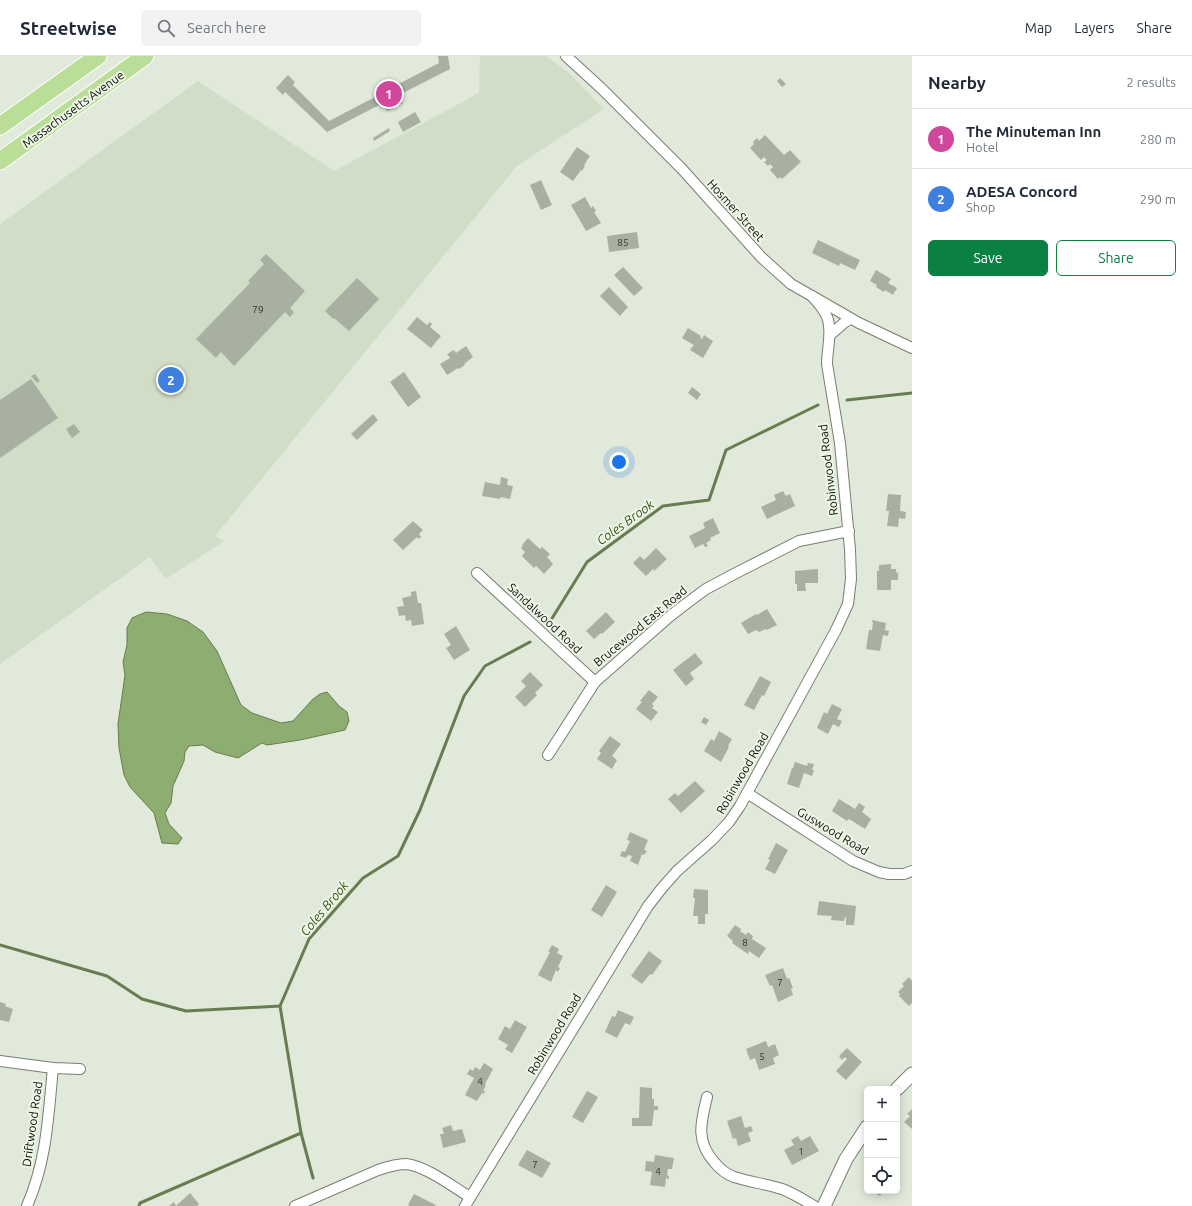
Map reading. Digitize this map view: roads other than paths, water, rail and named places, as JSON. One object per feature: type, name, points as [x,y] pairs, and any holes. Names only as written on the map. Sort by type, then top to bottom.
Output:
[{"type":"highway","points":[[0,126],[98,56]]},
{"type":"highway","name":"Massachusetts Avenue","points":[[0,161],[145,56]]},
{"type":"street","name":"Hosmer Street","points":[[566,56],[601,88],[682,169],[761,257],[791,284],[851,319],[912,348]]},
{"type":"street","name":"Robinwood Road","points":[[467,1202],[648,906],[677,872],[729,822],[740,806],[836,630],[848,604],[851,579],[848,531],[840,442],[827,364],[827,352],[830,336],[828,319],[822,308],[812,296]]},
{"type":"street","points":[[830,336],[845,322],[851,319]]},
{"type":"street","name":"Brucewood East Road","points":[[548,755],[595,682],[669,617],[706,589],[799,541],[848,531]]},
{"type":"street","name":"Sandalwood Road","points":[[477,573],[595,682]]},
{"type":"street","name":"Guswood Road","points":[[747,793],[853,861],[879,872],[889,874],[904,874],[912,872]]},
{"type":"street","points":[[0,1060],[53,1068],[80,1068]]},
{"type":"street","name":"Driftwood Road","points":[[27,1206],[42,1164],[53,1068]]},
{"type":"street","points":[[900,1086],[912,1074]]},
{"type":"street","points":[[708,1097],[701,1121],[702,1136],[705,1149],[711,1159],[721,1170],[733,1176],[784,1190],[814,1206]]},
{"type":"street","points":[[824,1206],[846,1159],[864,1132]]},
{"type":"street","points":[[295,1206],[378,1170],[405,1164],[421,1168],[467,1202]]},
{"type":"waterway","name":"Coles Brook","points":[[847,400],[912,393]]},
{"type":"waterway","name":"Coles Brook","points":[[551,620],[587,562],[663,506],[709,500],[726,450],[818,405]]},
{"type":"waterway","name":"Coles Brook","points":[[0,945],[107,976],[142,999],[186,1011],[280,1006],[309,939],[363,878],[398,856],[420,810],[464,696],[485,666],[530,642]]},
{"type":"waterway","points":[[280,1006],[301,1133],[313,1178]]},
{"type":"waterway","points":[[139,1206],[140,1203],[301,1133]]},
{"type":"place","name":"The Minuteman Inn","points":[[389,94]]},
{"type":"place","name":"ADESA Concord","points":[[171,380]]}]
